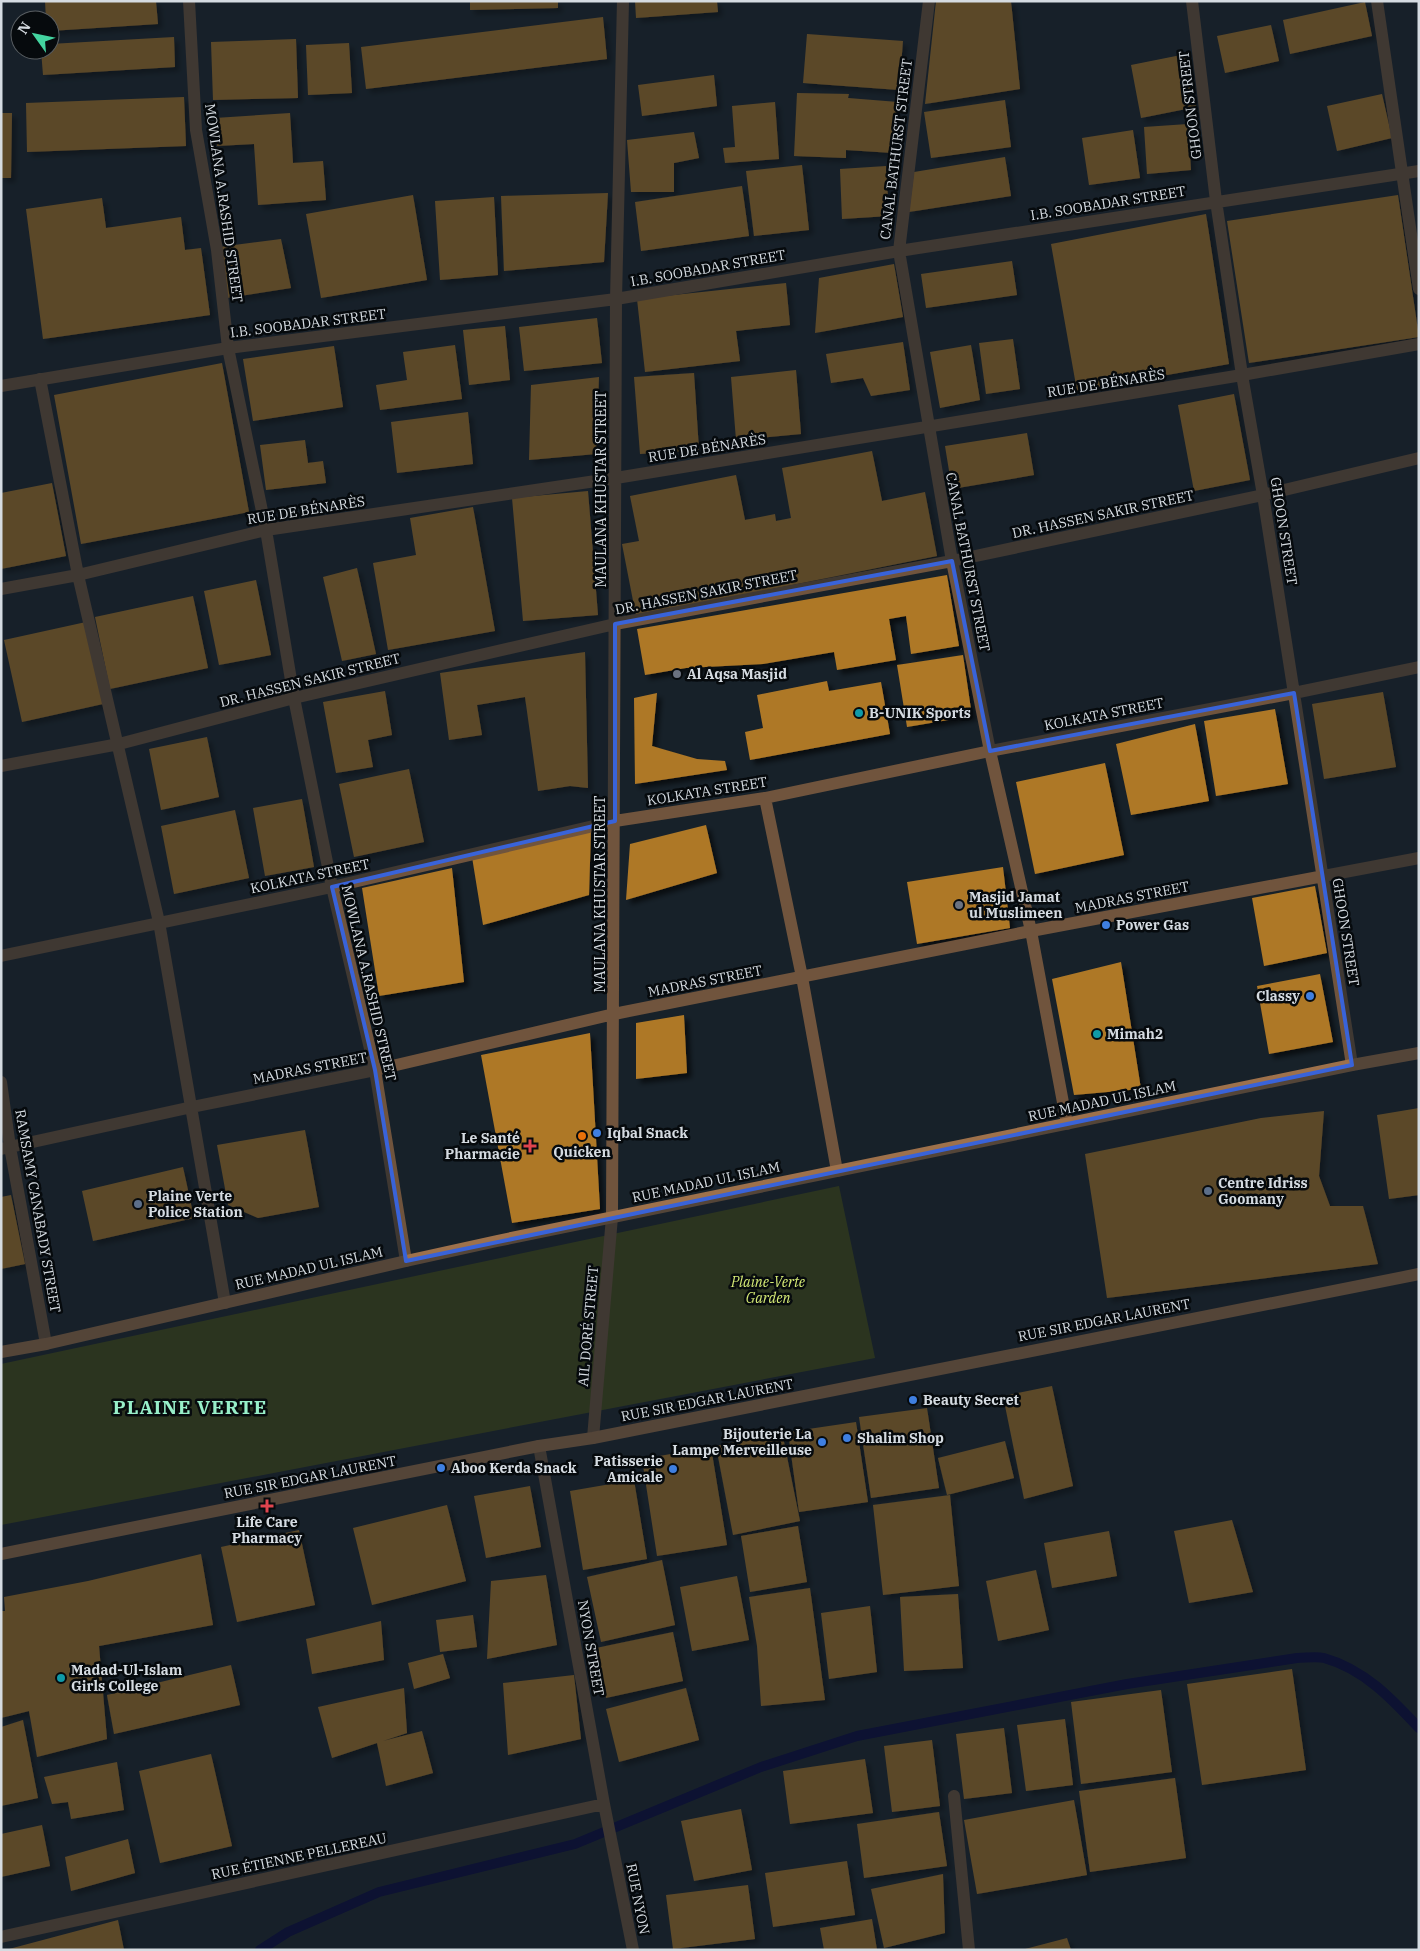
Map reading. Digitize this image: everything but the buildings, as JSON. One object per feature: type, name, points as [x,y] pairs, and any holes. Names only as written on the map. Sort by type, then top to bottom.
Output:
[{"type":"main road","name":"RUE MADAD UL ISLAM","points":[[1,1352],[46,1344],[406,1261],[612,1217],[1352,1065],[1419,1054]]},
{"type":"main road","name":"RUE SIR EDGAR LAURENT","points":[[1,1554],[539,1446],[593,1438],[1419,1274]]},
{"type":"street","name":"MOWLANA A.RASHID STREET","points":[[189,1],[196,130],[217,250],[228,348],[266,530],[294,698],[332,887],[375,1070],[406,1261]]},
{"type":"street","name":"MAULANA KHUSTAR STREET","points":[[612,1217],[616,299],[622,1]]},
{"type":"street","name":"CANAL BATHURST STREET","points":[[929,1],[899,251],[952,562],[990,751],[1031,931],[1067,1124]]},
{"type":"street","name":"GHOON STREET","points":[[1192,1],[1216,201],[1242,375],[1263,494],[1352,1065]]},
{"type":"street","points":[[1378,1],[1419,289]]},
{"type":"street","name":"I.B. SOOBADAR STREET","points":[[1,386],[228,348],[616,299],[899,251],[1419,171]]},
{"type":"street","name":"RUE DE BÉNARÈS","points":[[1,589],[78,575],[266,530],[616,478],[1419,344]]},
{"type":"street","points":[[40,379],[78,575],[159,922],[225,1302]]},
{"type":"street","name":"DR. HASSEN SAKIR STREET","points":[[1,766],[118,744],[294,698],[615,624],[952,562],[1419,458]]},
{"type":"street","name":"KOLKATA STREET","points":[[1,956],[332,887],[615,821],[765,798],[990,751],[1419,667]]},
{"type":"street","points":[[765,798],[802,977],[836,1171]]},
{"type":"street","name":"MADRAS STREET","points":[[6,1148],[192,1107],[375,1070],[614,1014],[1031,931],[1419,858]]},
{"type":"street","name":"RAMSAMY CANABADY STREET","points":[[1,1082],[6,1148],[46,1344]]},
{"type":"street","name":"AIL DORÉ STREET","points":[[593,1438],[612,1217]]},
{"type":"street","name":"NYON STREET","points":[[539,1446],[614,1855]]},
{"type":"street","points":[[954,1796],[969,1950]]},
{"type":"street","name":"RUE ÉTIENNE PELLEREAU","points":[[1,1937],[604,1804]]},
{"type":"street","name":"RUE NYON","points":[[614,1855],[633,1950]]},
{"type":"highlighted area","points":[[952,561],[990,751],[1294,693],[1352,1065],[406,1261],[375,1070],[332,887],[615,821],[615,624]]},
{"type":"green space","name":"Plaine-Verte Garden","points":[[839,1186],[875,1358],[1,1525],[1,1364]]},
{"type":"waterway","points":[[260,1950],[288,1932],[379,1892],[575,1844],[761,1767],[857,1736],[1127,1684],[1297,1658],[1321,1657],[1338,1663],[1365,1677],[1388,1696],[1419,1728]]},
{"type":"place","name":"Al Aqsa Masjid","points":[[677,674]]},
{"type":"place","name":"B-UNIK Sports","points":[[859,713]]},
{"type":"place","name":"Masjid Jamat ul Muslimeen","points":[[959,905]]},
{"type":"place","name":"Power Gas","points":[[1106,925]]},
{"type":"place","name":"Classy","points":[[1310,996]]},
{"type":"place","name":"Mimah2","points":[[1097,1034]]},
{"type":"place","name":"Iqbal Snack","points":[[597,1133]]},
{"type":"place","name":"Quicken","points":[[582,1136]]},
{"type":"place","name":"Le Santé Pharmacie","points":[[530,1146]]},
{"type":"place","name":"Centre Idriss Goomany","points":[[1208,1191]]},
{"type":"place","name":"Plaine Verte Police Station","points":[[138,1204]]},
{"type":"place","name":"Beauty Secret","points":[[913,1400]]},
{"type":"place","name":"Shalim Shop","points":[[847,1438]]},
{"type":"place","name":"Bijouterie La Lampe Merveilleuse","points":[[822,1442]]},
{"type":"place","name":"Aboo Kerda Snack","points":[[441,1468]]},
{"type":"place","name":"Patisserie Amicale","points":[[673,1469]]},
{"type":"place","name":"Life Care Pharmacy","points":[[267,1506]]},
{"type":"place","name":"Madad-Ul-Islam Girls College","points":[[61,1678]]},
{"type":"district","name":"PLAINE VERTE","points":[[190,1407]]}]
